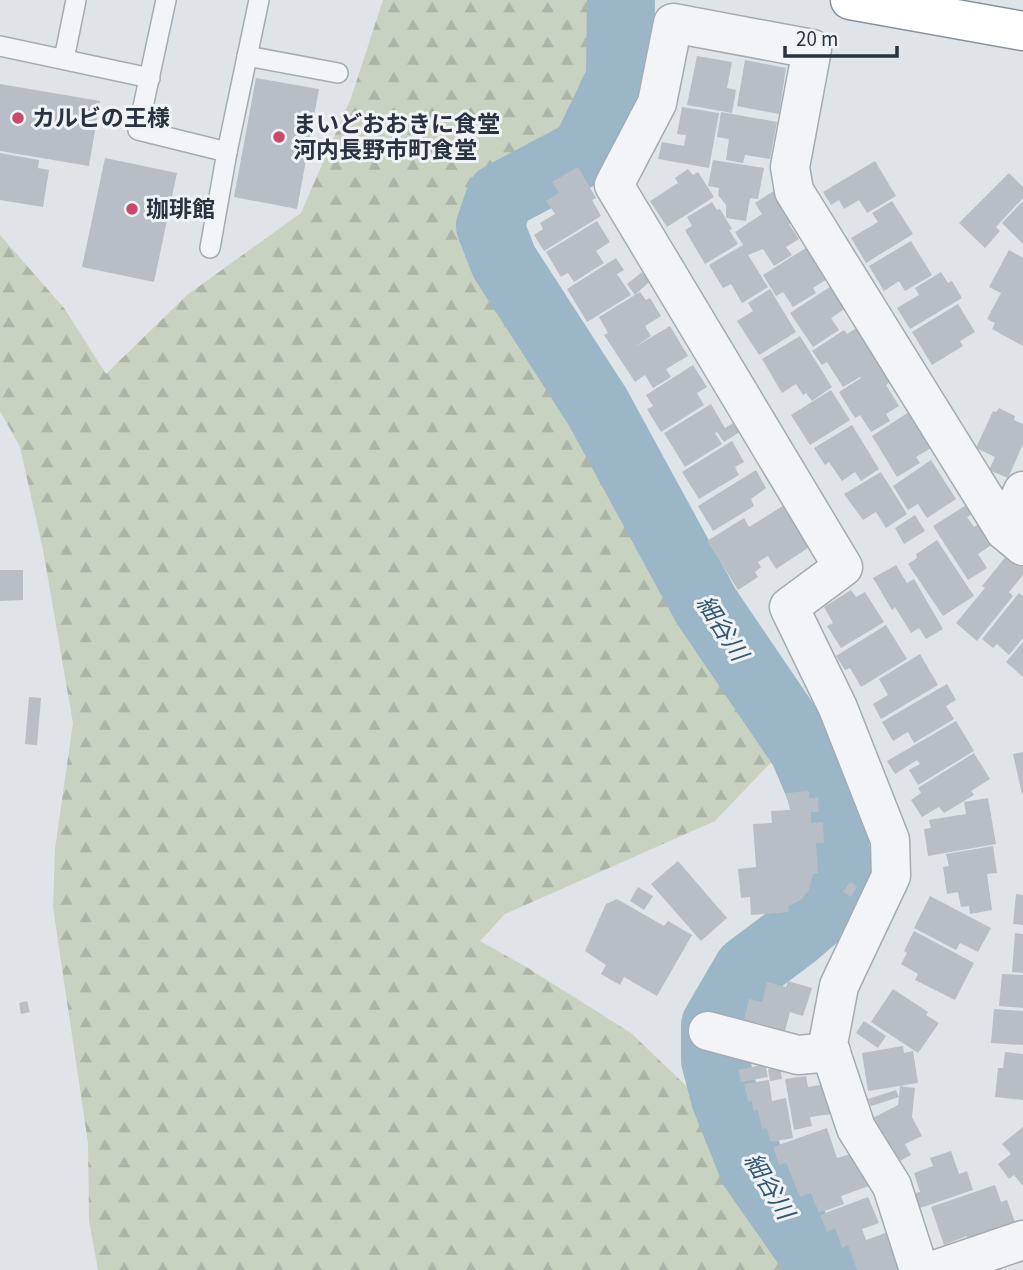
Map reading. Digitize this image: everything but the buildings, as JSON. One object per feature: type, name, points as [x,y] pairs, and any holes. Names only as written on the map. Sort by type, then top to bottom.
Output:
[{"type":"highway","points":[[850,0],[1023,32]]},
{"type":"street","points":[[919,1270],[892,1186],[856,1128],[828,1044],[839,986],[891,876],[890,839],[838,708],[789,607],[843,567],[614,185],[657,103],[673,23],[812,49],[790,167],[794,191],[1014,538]]},
{"type":"street","points":[[1014,538],[1023,491]]},
{"type":"street","points":[[724,1035],[798,1055],[831,1052]]},
{"type":"street","points":[[935,1270],[1023,1240]]},
{"type":"lane","points":[[64,59],[76,0]]},
{"type":"lane","points":[[166,0],[138,130],[227,152]]},
{"type":"lane","points":[[210,248],[259,0]]},
{"type":"lane","points":[[0,46],[150,78]]},
{"type":"lane","points":[[247,56],[338,73]]},
{"type":"green space","points":[[383,0],[608,0],[609,75],[565,144],[488,189],[478,223],[494,267],[593,416],[699,612],[784,749],[715,821],[505,914],[480,941],[631,1033],[726,1124],[745,1174],[812,1270],[98,1270],[89,1221],[88,1143],[53,907],[55,849],[73,723],[43,550],[20,447],[0,411],[0,235],[64,308],[106,374],[187,295],[301,213],[351,98]]},
{"type":"waterway","name":"細谷川","points":[[621,0],[620,79],[585,152],[500,197],[490,226],[504,262],[597,406],[706,606],[803,749],[826,803],[839,865],[830,904],[747,970],[715,1025],[715,1060],[725,1098],[753,1168],[824,1270]]},
{"type":"place","name":"カルビの王様","points":[[18,118]]},
{"type":"place","name":"まいどおおきに食堂 河内長野市町食堂","points":[[279,137]]},
{"type":"place","name":"珈琲館","points":[[132,209]]}]
